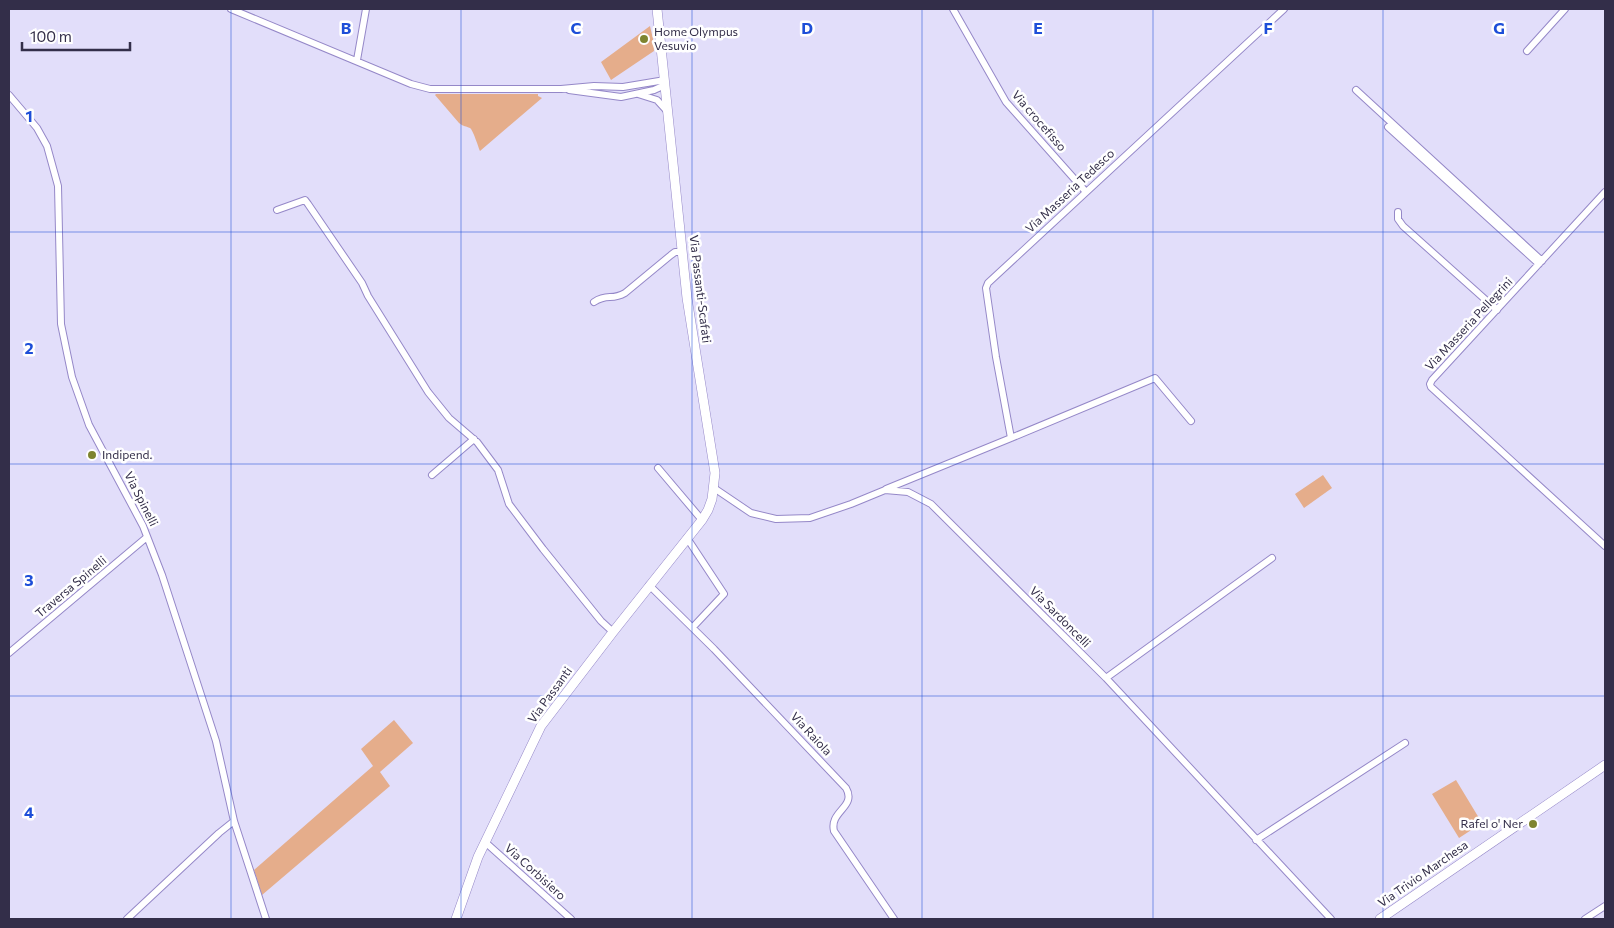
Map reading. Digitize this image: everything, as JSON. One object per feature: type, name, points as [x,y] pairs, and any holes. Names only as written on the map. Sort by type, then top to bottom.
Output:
[{"type":"street","points":[[231,9],[411,84],[430,89],[561,89],[594,86],[623,87],[665,83]]},
{"type":"street","points":[[357,60],[366,9]]},
{"type":"street","name":"Via Passanti-Scafati","points":[[656,9],[682,252],[693,338],[713,456],[714,488],[708,510],[702,520],[671,558]]},
{"type":"street","name":"Via crocefisso","points":[[952,9],[1006,102],[1086,192]]},
{"type":"street","name":"Via Masseria Tedesco","points":[[1011,438],[986,288],[991,280],[1284,9]]},
{"type":"street","points":[[1527,51],[1565,9]]},
{"type":"street","points":[[561,89],[613,97],[659,88],[665,83]]},
{"type":"street","points":[[1356,90],[1541,262]]},
{"type":"street","points":[[636,94],[657,100],[668,113]]},
{"type":"street","name":"Via Spinelli","points":[[9,95],[38,128],[47,146],[58,186],[61,324],[72,377],[89,425],[147,537],[162,575],[216,741],[234,821],[266,919]]},
{"type":"street","points":[[1388,127],[1541,262]]},
{"type":"street","name":"Via Masseria Pellegrini","points":[[1605,192],[1432,380],[1431,385],[1605,546]]},
{"type":"street","points":[[277,210],[305,200],[362,283],[368,296],[428,392],[449,418],[474,439],[498,470],[509,504],[601,621],[613,632]]},
{"type":"street","points":[[1398,212],[1398,219],[1403,226],[1497,310]]},
{"type":"street","points":[[594,302],[603,296],[613,298],[625,293],[671,255],[682,252]]},
{"type":"street","points":[[885,490],[1155,378],[1191,421]]},
{"type":"street","points":[[432,474],[474,439]]},
{"type":"street","points":[[658,468],[702,520]]},
{"type":"street","name":"Via Sardoncelli","points":[[714,488],[751,513],[776,519],[810,518],[885,490],[908,492],[931,504],[1106,678],[1331,919]]},
{"type":"street","name":"Traversa Spinelli","points":[[9,654],[147,537]]},
{"type":"street","points":[[687,538],[724,594],[693,627]]},
{"type":"street","name":"Via Passanti","points":[[456,919],[478,857],[541,726],[671,558]]},
{"type":"street","points":[[1106,678],[1272,558]]},
{"type":"street","name":"Via Raiola","points":[[650,585],[693,627],[846,788],[849,793],[849,800],[834,820],[834,831],[894,919]]},
{"type":"street","points":[[1256,840],[1405,743]]},
{"type":"street","name":"Via Trivio Marchesa","points":[[1380,919],[1605,765]]},
{"type":"street","points":[[127,919],[234,821]]},
{"type":"street","name":"Via Corbisiero","points":[[485,842],[571,919]]},
{"type":"street","points":[[1585,919],[1605,906]]},
{"type":"shaded area","points":[[650,26],[654,51],[611,80],[601,62]]},
{"type":"shaded area","points":[[436,94],[538,94],[542,98],[480,151],[471,129],[459,123]]},
{"type":"shaded area","points":[[1323,475],[1332,488],[1304,508],[1295,494]]},
{"type":"shaded area","points":[[394,720],[413,743],[380,772],[390,786],[262,895],[254,870],[373,766],[361,749]]},
{"type":"shaded area","points":[[1456,780],[1482,823],[1459,838],[1432,794]]},
{"type":"place","name":"Home Olympus Vesuvio","points":[[644,39]]},
{"type":"place","name":"Indipend.","points":[[92,455]]},
{"type":"place","name":"Rafel o' Ner","points":[[1533,824]]}]
